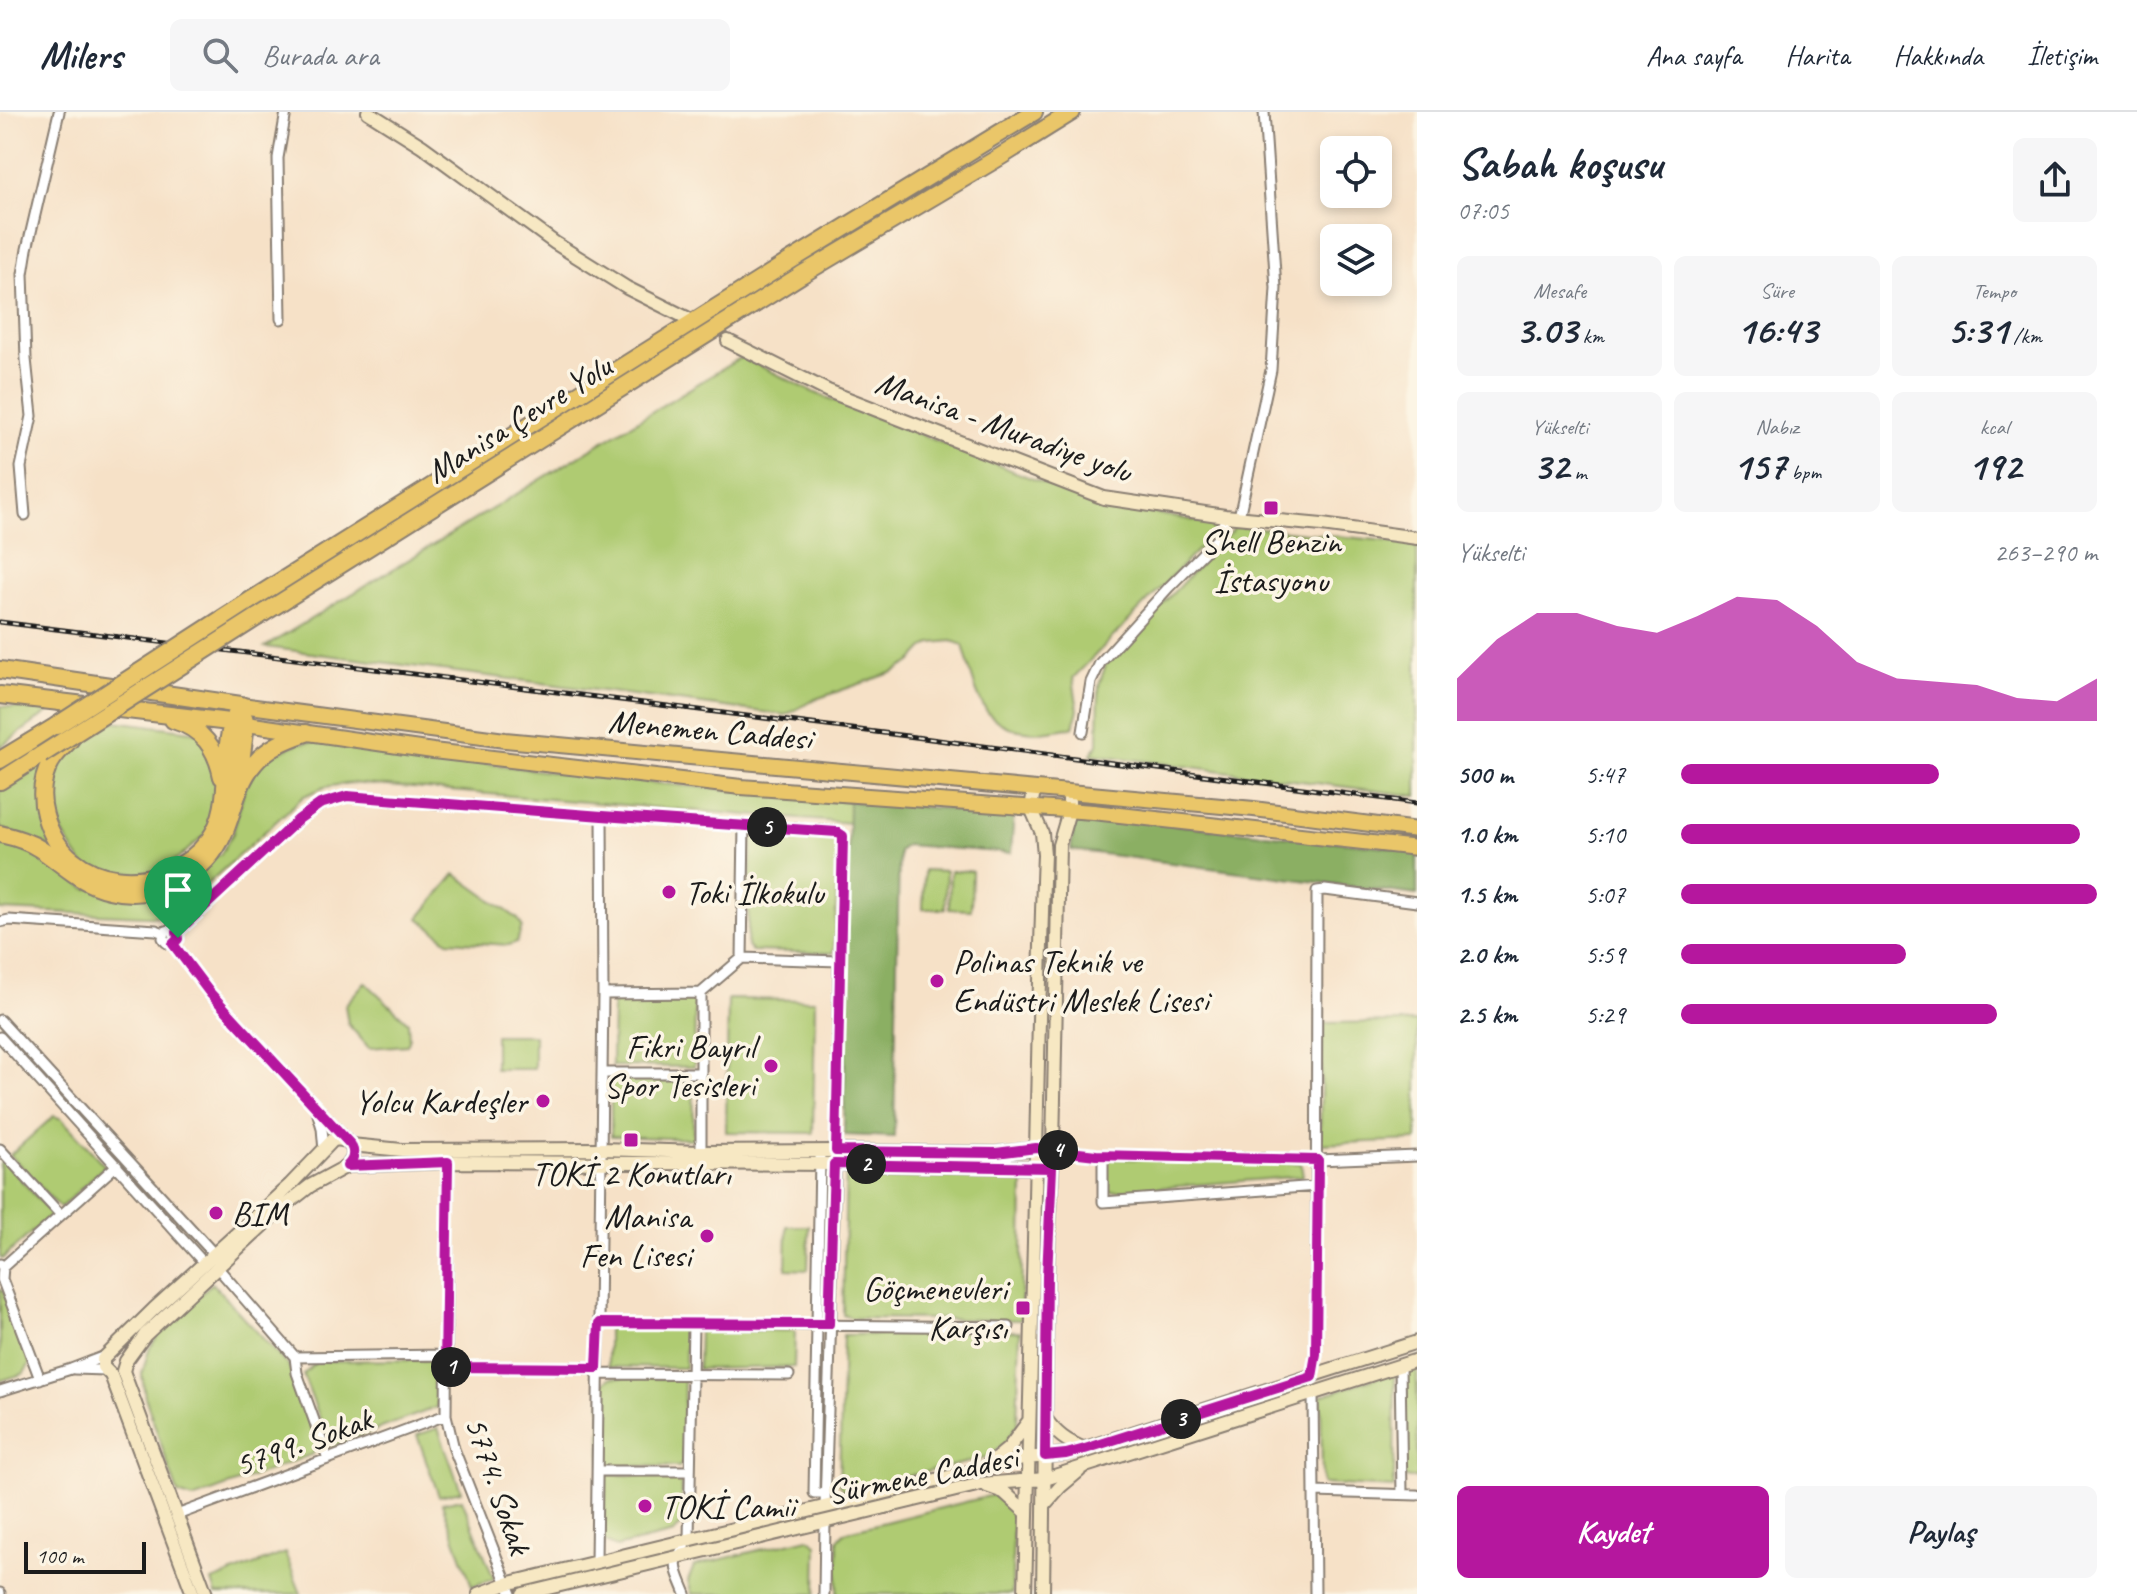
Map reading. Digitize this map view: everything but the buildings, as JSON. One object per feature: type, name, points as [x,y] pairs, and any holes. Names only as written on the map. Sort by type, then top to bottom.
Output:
[{"type":"highway","name":"Manisa Çevre Yolu","points":[[0,760],[777,269],[1034,112]]},
{"type":"highway","name":"Manisa Çevre Yolu","points":[[0,781],[801,275],[1072,112]]},
{"type":"highway","name":"Menemen Caddesi","points":[[0,670],[241,705]]},
{"type":"highway","name":"Menemen Caddesi","points":[[0,695],[239,723]]},
{"type":"highway","points":[[84,727],[52,760],[41,790],[47,822],[70,857],[85,868],[106,877],[133,880],[157,876],[182,866],[211,837],[238,777],[241,705]]},
{"type":"highway","points":[[0,834],[40,849],[75,875],[108,890],[134,893],[155,891],[179,882],[199,868],[223,835],[231,790],[214,749],[200,732],[149,712]]},
{"type":"highway","points":[[231,790],[270,748],[306,733]]},
{"type":"main road","name":"Menemen Caddesi","points":[[241,705],[519,742],[1254,809],[1417,830]]},
{"type":"main road","name":"Menemen Caddesi","points":[[239,723],[445,753],[741,787],[1093,812],[1417,848]]},
{"type":"street","points":[[25,515],[21,467],[32,416],[23,274],[59,112]]},
{"type":"street","points":[[281,319],[278,158],[286,112]]},
{"type":"street","points":[[368,112],[422,146],[555,243],[627,288],[687,318]]},
{"type":"street","points":[[1239,517],[1271,370],[1276,288],[1264,112]]},
{"type":"street","name":"Manisa - Muradiye yolu","points":[[728,341],[828,391],[1104,498],[1225,516],[1417,538]]},
{"type":"street","points":[[1083,732],[1091,682],[1100,663],[1221,535],[1225,516]]},
{"type":"street","points":[[1025,1594],[1044,854],[1042,833],[1031,808],[1034,790]]},
{"type":"street","points":[[1043,1594],[1047,1276],[1053,1149],[1059,845],[1069,811],[1069,792]]},
{"type":"street","points":[[177,932],[299,819],[320,804],[347,796],[841,834],[825,1507]]},
{"type":"street","points":[[596,1562],[603,994],[602,816]]},
{"type":"street","points":[[742,958],[744,825]]},
{"type":"street","points":[[1315,1594],[1312,1377],[1316,1354],[1318,1160],[1317,891],[1417,902]]},
{"type":"street","points":[[0,922],[66,922],[164,933]]},
{"type":"street","points":[[164,933],[170,929],[177,932]]},
{"type":"street","points":[[173,944],[178,939],[177,932]]},
{"type":"street","points":[[0,1391],[71,1369],[108,1353],[212,1262],[310,1186],[353,1159],[349,1143],[210,993],[173,944],[166,942],[164,933]]},
{"type":"street","points":[[603,994],[701,993],[742,958],[839,961]]},
{"type":"street","points":[[701,993],[701,1152]]},
{"type":"street","points":[[0,1020],[295,1357],[297,1373],[328,1459]]},
{"type":"street","points":[[0,1037],[117,1165],[212,1262]]},
{"type":"street","points":[[602,1073],[700,1073]]},
{"type":"street","points":[[316,1108],[322,1128],[324,1156],[333,1167],[701,1152],[820,1158]]},
{"type":"street","points":[[117,1369],[212,1262],[324,1151],[329,1142],[338,1138],[349,1143],[402,1150],[601,1156],[820,1158],[996,1153],[1036,1148],[1103,1155],[1318,1160],[1417,1156]]},
{"type":"street","points":[[1,1153],[60,1214]]},
{"type":"street","points":[[1103,1155],[1103,1202],[1317,1186]]},
{"type":"street","points":[[835,1157],[1052,1168]]},
{"type":"street","points":[[820,1158],[814,1493],[825,1493]]},
{"type":"street","name":"5774. Sokak","points":[[448,1162],[446,1415],[454,1449],[508,1589]]},
{"type":"street","points":[[40,1379],[1,1280],[1,1266],[117,1165]]},
{"type":"street","points":[[599,1323],[1009,1327]]},
{"type":"street","points":[[686,1594],[675,1567],[676,1557],[689,1539],[693,1324]]},
{"type":"street","name":"Sürmene Caddesi","points":[[479,1594],[508,1589],[596,1562],[1027,1458],[1085,1449],[1417,1342]]},
{"type":"street","points":[[108,1353],[123,1354],[117,1369],[193,1594]]},
{"type":"street","points":[[108,1353],[102,1363],[117,1369],[206,1594]]},
{"type":"street","points":[[295,1357],[446,1355]]},
{"type":"street","name":"Sürmene Caddesi","points":[[523,1594],[981,1484],[1045,1479],[1417,1360]]},
{"type":"street","points":[[1400,1365],[1402,1494]]},
{"type":"street","points":[[445,1367],[789,1375]]},
{"type":"street","points":[[71,1369],[117,1369]]},
{"type":"street","name":"5799. Sokak","points":[[177,1515],[446,1415]]},
{"type":"street","points":[[1045,1418],[1055,1433],[1085,1449]]},
{"type":"street","points":[[983,1470],[1008,1449],[1030,1419]]},
{"type":"street","points":[[1044,1505],[1086,1465]]},
{"type":"street","points":[[597,1471],[689,1471]]},
{"type":"street","points":[[981,1484],[1004,1492],[1027,1513]]},
{"type":"street","points":[[1314,1492],[1417,1495]]},
{"type":"street","points":[[824,1594],[825,1522]]},
{"type":"green space","points":[[742,357],[813,392],[1089,501],[1212,524],[1215,532],[1073,678],[1078,710],[1073,727],[1051,731],[1019,730],[990,715],[977,692],[963,645],[952,641],[932,643],[894,672],[816,699],[786,715],[265,647]]},
{"type":"green space","points":[[1236,526],[1417,544],[1417,796],[1091,754],[1098,744],[1099,685],[1106,664]]},
{"type":"green space","points":[[0,706],[50,711],[0,747]]},
{"type":"green space","points":[[114,721],[200,732],[220,767],[216,826],[157,876],[85,868],[53,812],[50,787],[56,768],[80,745]]},
{"type":"green space","points":[[321,741],[580,776],[849,801],[850,823],[350,783],[325,787],[304,796],[171,917],[0,910],[0,842],[35,855],[87,889],[220,855],[233,833],[244,789],[263,759],[299,743]]},
{"type":"green space","points":[[43,761],[58,850],[0,828],[0,789]]},
{"type":"green space","points":[[849,801],[1014,814],[1011,853],[906,845],[899,851],[894,1137],[844,1135]]},
{"type":"green space","points":[[1084,815],[1417,850],[1417,895],[1071,850],[1074,824]]},
{"type":"green space","points":[[752,833],[839,841],[834,953],[752,951],[747,947]]},
{"type":"green space","points":[[924,870],[946,871],[945,909],[923,909]]},
{"type":"green space","points":[[950,871],[972,871],[971,910],[949,909]]},
{"type":"green space","points":[[455,874],[518,919],[522,926],[517,942],[509,945],[448,941],[419,918]]},
{"type":"green space","points":[[365,982],[408,1022],[407,1045],[369,1048],[348,1024],[345,1005]]},
{"type":"green space","points":[[613,999],[695,999],[694,1067],[612,1066]]},
{"type":"green space","name":"Fikri Bayrıl Spor Tesisleri","points":[[728,999],[815,1000],[813,1133],[726,1132]]},
{"type":"green space","points":[[1417,1022],[1417,1140],[1320,1144],[1322,1023]]},
{"type":"green space","points":[[495,1035],[534,1035],[534,1069],[495,1069]]},
{"type":"green space","points":[[611,1078],[694,1081],[693,1139],[611,1136]]},
{"type":"green space","points":[[54,1116],[62,1119],[105,1166],[60,1208],[10,1155]]},
{"type":"green space","points":[[1106,1158],[1301,1163],[1303,1176],[1107,1192]]},
{"type":"green space","points":[[3,1160],[52,1214],[2,1259],[0,1164]]},
{"type":"green space","points":[[846,1171],[1014,1172],[1023,1181],[1021,1320],[852,1318],[843,1315]]},
{"type":"green space","points":[[787,1226],[809,1226],[808,1270],[786,1269]]},
{"type":"green space","points":[[212,1283],[290,1368],[317,1444],[313,1454],[193,1499],[178,1494],[145,1397],[142,1374],[149,1349],[159,1334]]},
{"type":"green space","points":[[0,1289],[30,1364],[23,1374],[0,1381]]},
{"type":"green space","points":[[613,1326],[686,1327],[685,1368],[608,1367],[608,1330]]},
{"type":"green space","points":[[699,1329],[795,1331],[794,1367],[698,1369]]},
{"type":"green space","points":[[1020,1331],[1017,1425],[1005,1443],[986,1458],[844,1491],[839,1484],[843,1335]]},
{"type":"green space","points":[[429,1360],[437,1366],[437,1407],[331,1447],[303,1375],[317,1361]]},
{"type":"green space","points":[[1417,1366],[1417,1478],[1404,1478],[1403,1371]]},
{"type":"green space","points":[[1395,1371],[1394,1488],[1322,1484],[1321,1396]]},
{"type":"green space","points":[[611,1377],[684,1379],[683,1462],[679,1467],[601,1465],[601,1385]]},
{"type":"green space","points":[[438,1428],[461,1491],[439,1496],[417,1435]]},
{"type":"green space","points":[[609,1474],[681,1478],[681,1525],[674,1533],[616,1547],[602,1540],[601,1482]]},
{"type":"green space","points":[[993,1495],[1013,1506],[1012,1594],[837,1594],[838,1540],[845,1532]]},
{"type":"green space","points":[[462,1499],[494,1579],[472,1586],[442,1503]]},
{"type":"green space","points":[[808,1538],[817,1544],[816,1594],[692,1594],[688,1581],[694,1566]]},
{"type":"green space","points":[[285,1553],[301,1594],[216,1594],[212,1581]]},
{"type":"railway","points":[[0,622],[1417,803]]},
{"type":"place","name":"Shell Benzin İstasyonu","points":[[1271,508]]},
{"type":"place","name":"Toki İlkokulu","points":[[669,892]]},
{"type":"place","name":"Polinas Teknik ve Endüstri Meslek Lisesi","points":[[937,981]]},
{"type":"place","name":"Fikri Bayrıl Spor Tesisleri","points":[[771,1066]]},
{"type":"place","name":"Yolcu Kardeşler","points":[[543,1101]]},
{"type":"place","name":"TOKİ 2 Konutları","points":[[631,1140]]},
{"type":"place","name":"BIM","points":[[216,1213]]},
{"type":"place","name":"Manisa Fen Lisesi","points":[[707,1236]]},
{"type":"place","name":"Göçmenevleri Karşısı","points":[[1023,1308]]},
{"type":"place","name":"TOKİ Camii","points":[[645,1506]]},
{"type":"route","points":[[347,796],[837,832],[843,836],[836,1151],[996,1153],[1036,1148],[1096,1155],[1318,1160],[1316,1354],[1312,1377],[1085,1449],[1045,1456],[1052,1168],[834,1164],[829,1324],[599,1323],[597,1368],[445,1367],[448,1162],[347,1166],[354,1154],[351,1145],[210,993],[173,944],[178,938],[177,932],[299,819],[320,804],[347,796]]}]
